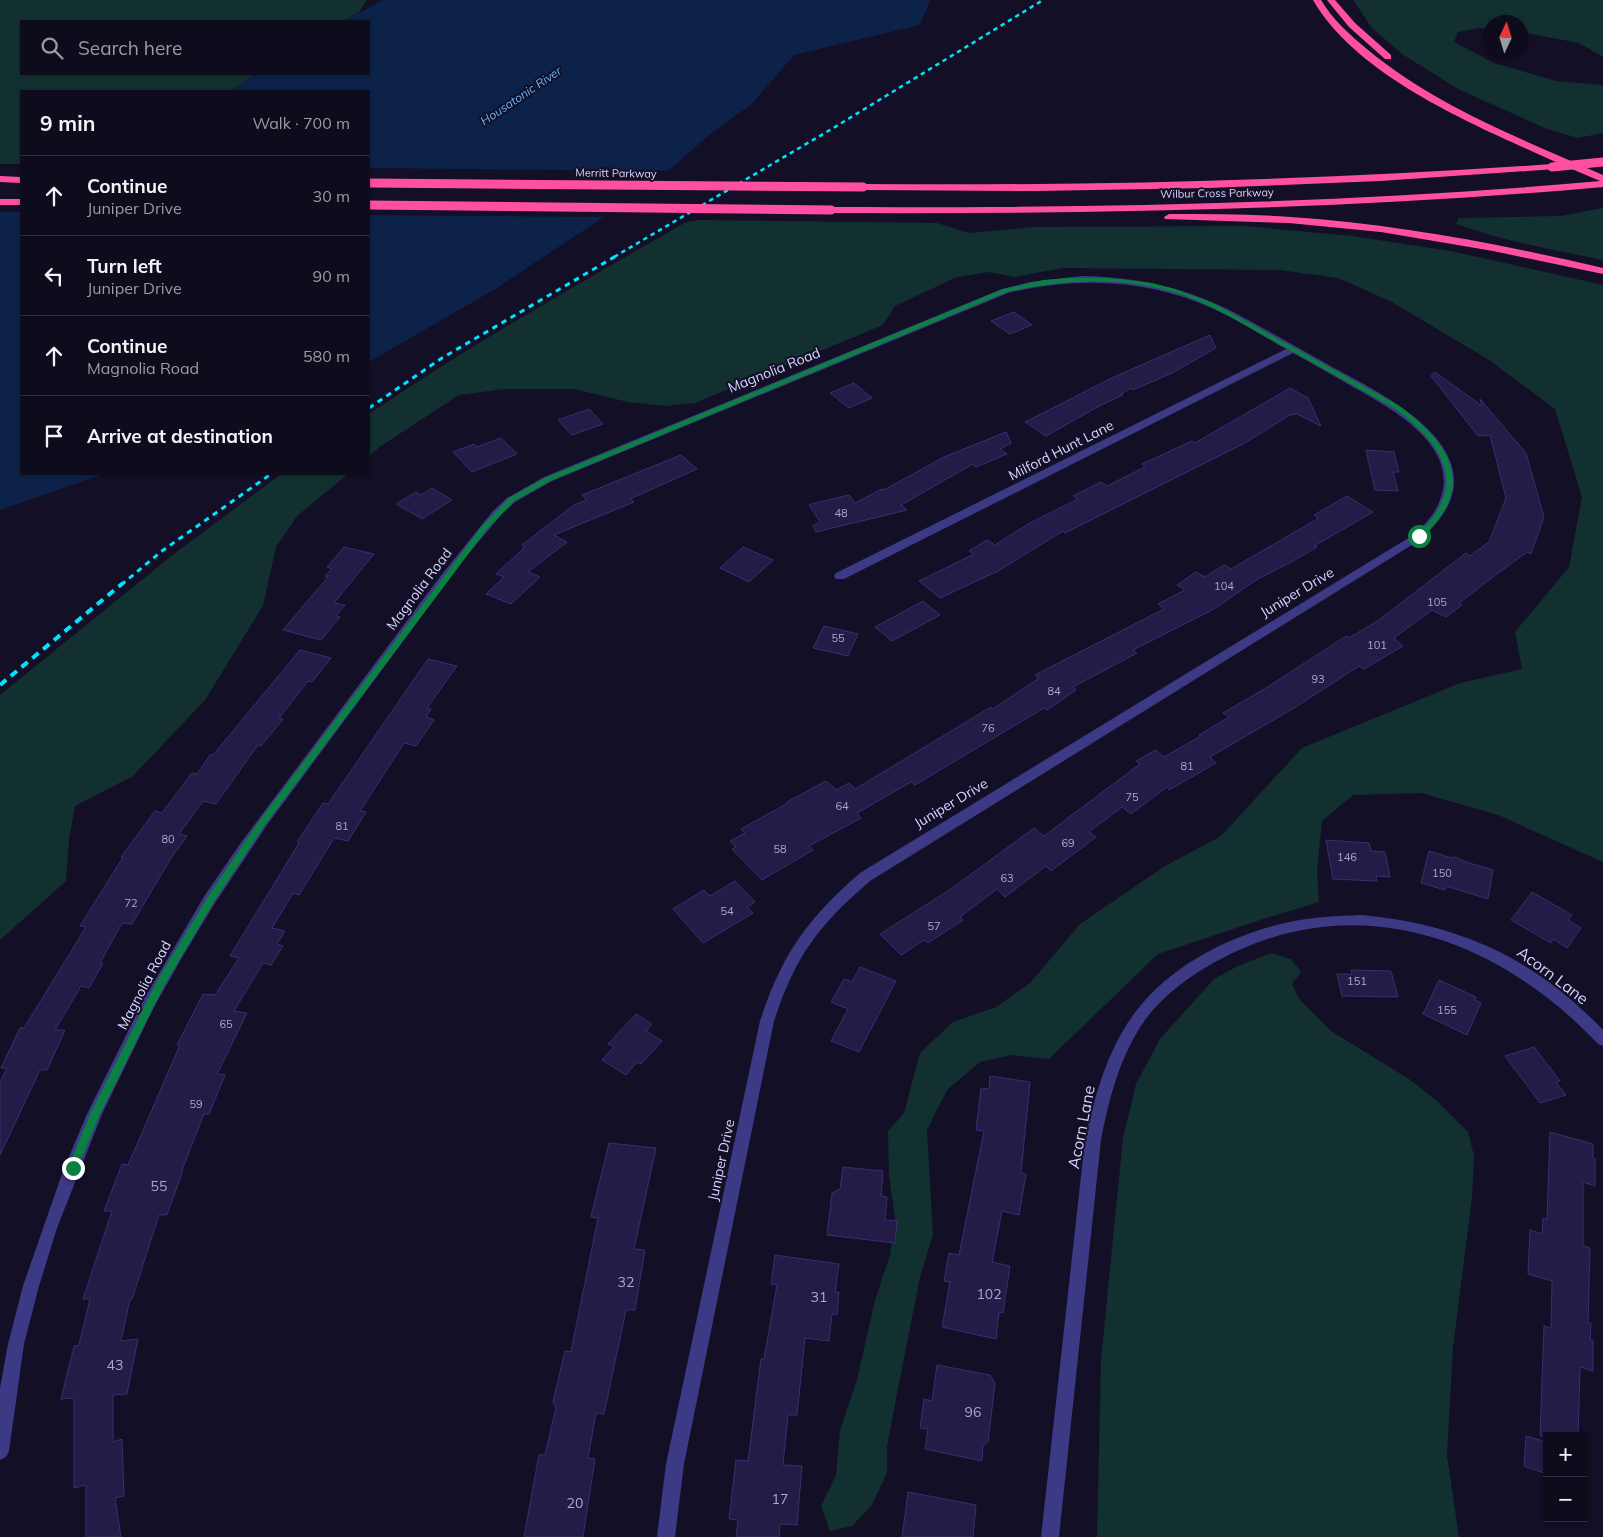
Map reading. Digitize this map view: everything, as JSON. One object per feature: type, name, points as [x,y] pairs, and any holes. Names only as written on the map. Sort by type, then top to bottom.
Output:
[{"type":"highway","points":[[1317,0],[1327,15],[1350,39],[1405,82],[1476,121],[1603,179]]},
{"type":"highway","points":[[1331,0],[1364,38],[1399,66]]},
{"type":"highway","points":[[1431,86],[1487,117],[1603,170]]},
{"type":"highway","name":"Wilbur Cross Parkway","points":[[863,187],[1073,188],[1218,186],[1410,178],[1603,162]]},
{"type":"highway","points":[[0,179],[20,180]]},
{"type":"highway","name":"Merritt Parkway","points":[[370,183],[863,187]]},
{"type":"highway","name":"Wilbur Cross Parkway","points":[[370,205],[966,210],[1311,203],[1603,184]]},
{"type":"highway","points":[[0,202],[20,202]]},
{"type":"highway","points":[[966,210],[1131,217],[1257,218],[1314,222],[1456,240],[1603,271]]},
{"type":"street","name":"Magnolia Road","points":[[0,1451],[16,1346],[32,1281],[52,1221],[94,1115],[161,982],[212,897],[262,824],[484,528],[511,500],[548,479],[1005,291],[1030,284],[1068,279],[1110,280],[1152,285],[1173,290],[1211,304],[1294,349]]},
{"type":"street","name":"Milford Hunt Lane","points":[[840,576],[1294,349]]},
{"type":"street","name":"Juniper Drive","points":[[666,1537],[674,1464],[767,1021],[776,990],[804,939],[820,917],[865,877],[1419,536],[1434,523],[1443,510],[1448,497],[1450,483],[1448,468],[1441,451],[1429,435],[1416,421],[1396,407],[1294,349]]},
{"type":"street","name":"Acorn Lane","points":[[1050,1537],[1093,1140],[1100,1104],[1110,1072],[1125,1040],[1142,1014],[1161,994],[1209,959],[1237,944],[1268,932],[1304,924],[1340,921],[1380,922],[1417,928],[1459,940],[1500,958],[1539,982],[1603,1040]]},
{"type":"green space","points":[[0,0],[367,0],[359,12],[345,20],[20,20],[20,75],[255,75],[233,90],[20,90],[20,164],[0,164]]},
{"type":"green space","points":[[1353,0],[1603,0],[1603,57],[1579,43],[1528,33],[1528,15],[1483,15],[1483,28],[1458,32],[1454,42],[1483,57],[1483,60],[1556,81],[1603,85],[1603,133],[1578,138],[1547,129],[1458,89],[1402,54],[1372,28]]},
{"type":"green space","points":[[1603,208],[1603,260],[1511,240],[1456,224],[1459,218],[1560,216]]},
{"type":"green space","points":[[698,220],[937,223],[969,233],[1034,227],[1244,226],[1352,236],[1451,251],[1603,285],[1603,862],[1498,815],[1421,793],[1353,795],[1322,821],[1317,870],[1319,902],[1158,954],[1049,1059],[1012,1055],[980,1062],[948,1089],[927,1131],[933,1234],[920,1277],[896,1399],[887,1446],[887,1473],[872,1505],[852,1526],[830,1531],[821,1506],[836,1475],[840,1430],[857,1380],[875,1300],[890,1255],[895,1218],[889,1176],[888,1131],[904,1113],[920,1053],[953,1022],[996,1007],[1031,982],[1080,924],[1165,866],[1221,836],[1302,748],[1460,683],[1522,669],[1515,632],[1569,567],[1582,497],[1555,409],[1489,360],[1392,302],[1338,278],[1279,270],[1062,268],[1014,277],[989,272],[957,277],[895,306],[883,325],[695,403],[665,406],[628,402],[574,389],[505,389],[459,395],[370,455],[370,413],[447,363],[526,315],[686,222]]},
{"type":"green space","points":[[280,475],[347,475],[297,516],[276,547],[263,606],[205,700],[133,776],[75,806],[69,840],[66,881],[0,940],[0,695],[170,557]]},
{"type":"green space","points":[[1271,953],[1291,959],[1301,972],[1292,984],[1299,999],[1331,1031],[1409,1079],[1437,1101],[1468,1132],[1474,1156],[1472,1198],[1453,1347],[1447,1456],[1459,1537],[1097,1537],[1101,1360],[1123,1138],[1136,1084],[1160,1039],[1214,979],[1238,966]]},
{"type":"water","name":"Housatonic River","points":[[383,0],[930,0],[920,25],[794,55],[751,105],[714,131],[648,188],[492,291],[370,361],[370,90],[233,90],[255,75],[370,75],[370,20],[345,20]]},
{"type":"water","points":[[20,175],[20,475],[101,475],[0,510],[0,181]]},
{"type":"pier","points":[[370,168],[672,171],[649,190],[607,217],[370,215]]},
{"type":"pier","points":[[20,172],[20,212],[0,212],[0,178]]},
{"type":"building","points":[[1014,312],[1032,325],[1010,334],[991,321]]},
{"type":"building","points":[[1210,335],[1216,348],[1172,373],[1133,390],[1131,388],[1121,394],[1123,395],[1101,405],[1046,436],[1025,422],[1114,377]]},
{"type":"building","points":[[1435,372],[1482,406],[1480,399],[1526,453],[1544,517],[1531,554],[1527,552],[1489,580],[1459,603],[1462,605],[1446,617],[1432,610],[1394,638],[1403,646],[1364,669],[1359,666],[1294,708],[1210,757],[1216,763],[1169,790],[1167,787],[1131,814],[1122,807],[1089,832],[1096,837],[1051,871],[1046,866],[1005,897],[997,889],[960,917],[963,920],[928,943],[924,940],[901,955],[880,934],[951,889],[1034,828],[1044,836],[1140,764],[1136,761],[1156,750],[1164,757],[1201,736],[1199,735],[1229,717],[1223,713],[1266,688],[1346,636],[1349,638],[1379,620],[1466,553],[1470,556],[1489,542],[1506,498],[1490,435],[1478,436],[1431,376]]},
{"type":"building","points":[[854,383],[872,398],[849,408],[830,393]]},
{"type":"building","points":[[1290,388],[1308,398],[1321,426],[1297,414],[1290,415],[1243,444],[1065,533],[1063,531],[998,571],[940,598],[919,581],[974,554],[969,551],[987,540],[995,545],[1028,524],[1078,499],[1073,496],[1101,482],[1107,486],[1145,467],[1142,464],[1192,441],[1195,443]]},
{"type":"building","points":[[589,409],[603,424],[572,435],[558,420]]},
{"type":"building","points":[[1006,432],[1011,443],[1000,449],[1007,454],[976,467],[973,464],[901,505],[907,510],[816,532],[813,526],[820,522],[809,505],[849,495],[855,503],[882,489],[884,490],[944,457]]},
{"type":"building","points":[[501,438],[517,454],[472,472],[453,452],[474,444],[477,447]]},
{"type":"building","points":[[1366,450],[1394,452],[1399,472],[1393,472],[1398,491],[1375,490]]},
{"type":"building","points":[[681,455],[697,469],[630,499],[634,502],[554,535],[567,542],[528,572],[540,577],[511,604],[486,594],[504,577],[496,574],[525,547],[522,545],[574,505],[587,500],[582,495]]},
{"type":"building","points":[[432,488],[452,500],[422,519],[396,504],[416,492],[421,495]]},
{"type":"building","points":[[1347,496],[1373,512],[1314,546],[1317,547],[1293,561],[1256,580],[1214,609],[1133,650],[1137,653],[1073,687],[1076,690],[1047,710],[1044,708],[915,785],[911,782],[857,813],[861,818],[809,846],[813,850],[762,880],[732,849],[736,847],[730,841],[745,833],[741,829],[787,802],[826,781],[836,790],[849,783],[855,789],[991,707],[993,709],[1039,678],[1035,675],[1164,609],[1158,604],[1185,590],[1177,585],[1196,572],[1205,577],[1224,565],[1231,569],[1319,518],[1314,515]]},
{"type":"building","points":[[344,547],[374,554],[334,603],[345,605],[336,616],[340,617],[321,640],[283,630],[328,577],[325,576],[332,569],[327,567]]},
{"type":"building","points":[[743,547],[773,560],[749,582],[720,568]]},
{"type":"building","points":[[923,601],[940,615],[892,641],[875,627]]},
{"type":"building","points":[[824,626],[858,634],[848,656],[813,648]]},
{"type":"building","points":[[300,650],[331,658],[312,682],[308,681],[279,718],[283,719],[261,746],[258,745],[216,804],[203,801],[179,834],[187,836],[171,858],[132,924],[122,923],[100,963],[103,963],[89,988],[81,986],[55,1030],[65,1030],[47,1070],[40,1070],[0,1155],[0,1082],[7,1068],[1,1068],[20,1028],[24,1028],[86,927],[80,926],[123,857],[121,857],[155,811],[162,813],[192,773],[197,774],[210,755],[213,755]]},
{"type":"building","points":[[428,659],[457,666],[427,708],[431,709],[426,717],[434,720],[416,746],[404,743],[360,811],[366,812],[348,841],[334,838],[299,895],[293,893],[272,928],[285,931],[277,944],[283,946],[271,965],[263,963],[234,1011],[247,1013],[217,1074],[225,1075],[209,1114],[204,1114],[167,1215],[159,1215],[132,1299],[130,1299],[121,1341],[138,1339],[127,1394],[113,1395],[113,1442],[122,1439],[124,1496],[115,1498],[121,1537],[86,1537],[86,1485],[74,1488],[74,1398],[61,1399],[74,1346],[79,1345],[90,1299],[83,1299],[112,1211],[104,1211],[122,1164],[128,1165],[180,1045],[177,1045],[203,994],[215,995],[239,958],[230,956],[299,843],[297,842],[323,803],[328,804]]},
{"type":"building","points":[[1326,840],[1369,843],[1371,851],[1385,852],[1390,877],[1376,876],[1377,881],[1333,879]]},
{"type":"building","points":[[1429,851],[1452,858],[1455,857],[1493,870],[1488,899],[1446,886],[1445,890],[1421,883]]},
{"type":"building","points":[[735,881],[755,902],[747,907],[753,913],[703,943],[673,909],[704,890],[710,896]]},
{"type":"building","points":[[1532,892],[1572,915],[1568,920],[1581,928],[1567,948],[1553,939],[1551,943],[1511,920]]},
{"type":"building","points":[[860,967],[896,981],[859,1052],[831,1041],[848,1009],[831,1002],[844,979],[852,982]]},
{"type":"building","points":[[1351,970],[1391,971],[1398,997],[1342,996],[1337,974],[1352,974]]},
{"type":"building","points":[[1439,980],[1476,997],[1475,1000],[1481,1003],[1467,1035],[1423,1014]]},
{"type":"building","points":[[636,1014],[652,1024],[646,1031],[662,1041],[641,1064],[637,1062],[626,1075],[602,1060],[614,1047],[608,1044]]},
{"type":"building","points":[[1534,1047],[1560,1081],[1556,1082],[1566,1095],[1540,1103],[1505,1056]]},
{"type":"building","points":[[990,1076],[1030,1082],[1021,1173],[1026,1174],[1019,1215],[1002,1211],[992,1262],[1010,1266],[1003,1313],[999,1312],[996,1339],[942,1327],[950,1282],[944,1281],[949,1253],[959,1255],[984,1131],[976,1130],[981,1088],[989,1089]]},
{"type":"building","points":[[1550,1132],[1593,1144],[1595,1186],[1583,1182],[1583,1246],[1590,1248],[1588,1323],[1591,1323],[1590,1340],[1593,1340],[1593,1371],[1580,1367],[1578,1432],[1543,1432],[1543,1436],[1540,1436],[1544,1326],[1551,1328],[1552,1281],[1528,1274],[1530,1230],[1542,1234],[1543,1218],[1547,1220]]},
{"type":"building","points":[[609,1143],[656,1148],[634,1249],[645,1250],[635,1310],[626,1310],[604,1414],[596,1413],[588,1458],[595,1459],[583,1537],[524,1537],[539,1455],[545,1455],[556,1408],[553,1402],[565,1351],[571,1352],[598,1218],[591,1217]]},
{"type":"building","points":[[843,1167],[883,1171],[881,1196],[887,1197],[885,1220],[897,1221],[895,1243],[827,1235],[832,1193],[840,1189]]},
{"type":"building","points":[[775,1255],[839,1264],[835,1292],[839,1292],[837,1315],[832,1314],[829,1341],[805,1338],[797,1415],[788,1415],[783,1465],[802,1466],[797,1525],[780,1524],[779,1537],[736,1537],[738,1520],[729,1519],[736,1460],[748,1461],[761,1359],[764,1359],[777,1285],[771,1284]]},
{"type":"building","points":[[937,1365],[990,1375],[995,1383],[988,1442],[983,1446],[982,1461],[925,1449],[928,1429],[920,1428],[924,1399],[932,1401]]},
{"type":"building","points":[[1526,1436],[1543,1441],[1543,1473],[1524,1466]]},
{"type":"building","points":[[908,1492],[976,1505],[973,1537],[902,1537]]},
{"type":"railway","points":[[614,257],[835,127],[1043,0]]},
{"type":"railway","points":[[370,407],[442,358],[616,256]]},
{"type":"railway","points":[[121,585],[162,551],[270,475]]},
{"type":"railway","points":[[0,685],[123,583]]},
{"type":"route","points":[[73,1168],[94,1115],[161,982],[186,937],[212,897],[262,824],[484,528],[511,500],[528,488],[1005,291],[1044,282],[1068,279],[1110,280],[1152,285],[1192,296],[1211,304],[1396,407],[1416,421],[1441,451],[1448,468],[1450,483],[1448,497],[1443,510],[1434,523],[1419,536]]}]
